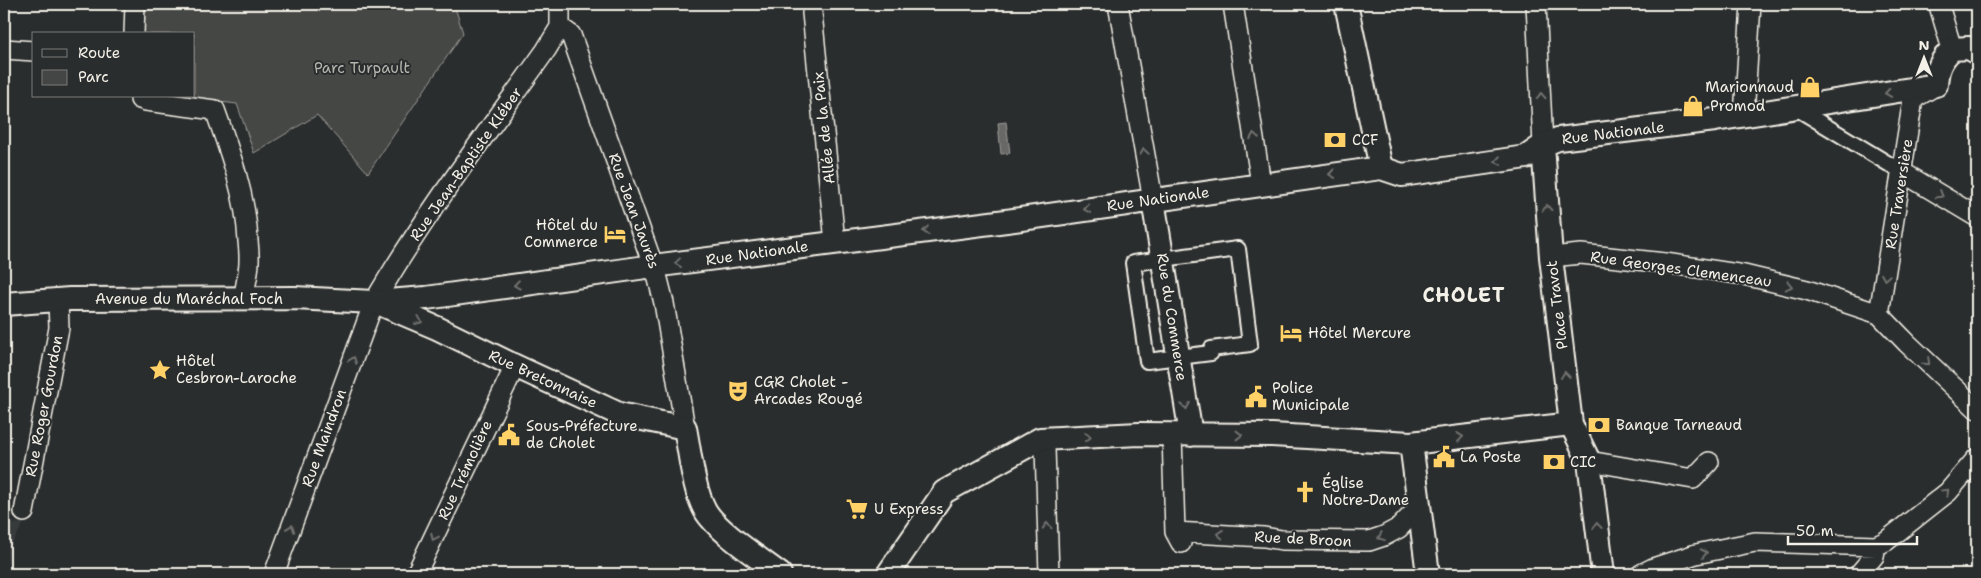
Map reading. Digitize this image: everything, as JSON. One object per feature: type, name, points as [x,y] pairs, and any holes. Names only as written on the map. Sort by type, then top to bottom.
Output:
[{"type":"street","points":[[134,32],[135,4]]},
{"type":"street","points":[[558,4],[560,27]]},
{"type":"street","points":[[1118,4],[1153,200]]},
{"type":"street","points":[[1233,4],[1262,184]]},
{"type":"street","points":[[1346,4],[1381,168]]},
{"type":"street","points":[[1536,4],[1543,145]]},
{"type":"street","points":[[1744,116],[1752,4]]},
{"type":"street","points":[[1941,4],[1940,9],[1952,49]]},
{"type":"street","name":"Allée de la Paix","points":[[812,13],[835,242]]},
{"type":"street","name":"Rue Jean Jaurès","points":[[560,27],[571,35],[653,266],[664,303],[685,428]]},
{"type":"street","name":"Rue Jean-Baptiste Kléber","points":[[374,302],[425,222],[546,50],[560,27]]},
{"type":"street","points":[[1936,85],[1937,70],[1941,60],[1952,49],[1969,48],[1977,53]]},
{"type":"street","points":[[4,49],[32,51]]},
{"type":"street","name":"Rue Nationale","points":[[374,302],[426,298],[653,266],[1014,220],[1381,168],[1402,175],[1526,157],[1543,145],[1558,139],[1744,116],[1936,85]]},
{"type":"street","name":"Rue Traversière","points":[[1880,314],[1914,100],[1936,85]]},
{"type":"street","points":[[140,98],[140,100],[146,101],[216,110],[232,156],[244,208],[248,239],[248,272],[245,283],[245,298]]},
{"type":"street","points":[[1796,108],[1977,217]]},
{"type":"street","name":"Place Travot","points":[[1543,145],[1551,257],[1571,424],[1589,461],[1603,574]]},
{"type":"street","name":"Rue du Commerce","points":[[1153,200],[1178,357],[1181,435]]},
{"type":"street","points":[[1238,249],[1250,344],[1211,349],[1211,353],[1178,357],[1147,361],[1133,263],[1238,249]]},
{"type":"street","name":"Rue Georges Clemenceau","points":[[1551,257],[1581,254],[1665,263],[1744,275],[1807,290],[1880,314],[1907,344],[1977,409]]},
{"type":"street","name":"Avenue du Maréchal Foch","points":[[4,304],[58,300],[245,298],[294,298],[374,302]]},
{"type":"street","name":"Rue Roger Gourdon","points":[[24,512],[59,328],[58,300]]},
{"type":"street","name":"Rue Bretonnaise","points":[[374,302],[437,328],[619,414],[685,428]]},
{"type":"street","name":"Rue Maindron","points":[[274,574],[374,302]]},
{"type":"street","name":"Rue Trémolière","points":[[416,574],[515,366]]},
{"type":"street","points":[[888,574],[944,492],[1040,439],[1139,434],[1272,435],[1411,443],[1571,424]]},
{"type":"street","points":[[685,428],[699,498],[705,511],[714,523],[780,574]]},
{"type":"street","name":"Rue de Broon","points":[[1181,435],[1178,538],[1264,537],[1282,540],[1369,541],[1384,536],[1398,528],[1419,507]]},
{"type":"street","points":[[1040,439],[1045,448],[1049,574]]},
{"type":"street","points":[[1411,443],[1428,574]]},
{"type":"street","points":[[1641,574],[1696,554],[1755,542],[1876,546],[1886,541],[1948,492],[1977,458]]},
{"type":"street","points":[[1589,461],[1693,479],[1709,462]]},
{"type":"street","points":[[1859,574],[1874,556],[1876,546]]},
{"type":"shaded area","points":[[1006,122],[1010,153],[1001,154],[998,123]]},
{"type":"shaded area","points":[[24,523],[11,545],[4,574],[4,524]]},
{"type":"green space","name":"Parc Turpault","points":[[141,4],[454,4],[463,33],[368,173],[317,115],[254,153],[237,104],[188,98],[195,98],[195,32],[139,32]]},
{"type":"place","name":"Marionnaud","points":[[1810,87]]},
{"type":"place","name":"Promod","points":[[1693,106]]},
{"type":"place","name":"CCF","points":[[1335,140]]},
{"type":"place","name":"Hôtel du Commerce","points":[[615,234]]},
{"type":"place","name":"Hôtel Mercure","points":[[1291,333]]},
{"type":"place","name":"Hôtel Cesbron-Laroche","points":[[160,370]]},
{"type":"place","name":"CGR Cholet - Arcades Rougé","points":[[738,391]]},
{"type":"place","name":"Police Municipale","points":[[1256,397]]},
{"type":"place","name":"Banque Tarneaud","points":[[1599,425]]},
{"type":"place","name":"Sous-Préfecture de Cholet","points":[[509,435]]},
{"type":"place","name":"La Poste","points":[[1444,457]]},
{"type":"place","name":"CIC","points":[[1554,462]]},
{"type":"place","name":"Église Notre-Dame","points":[[1305,492]]},
{"type":"place","name":"U Express","points":[[857,509]]},
{"type":"district","name":"CHOLET","points":[[1464,295]]}]
